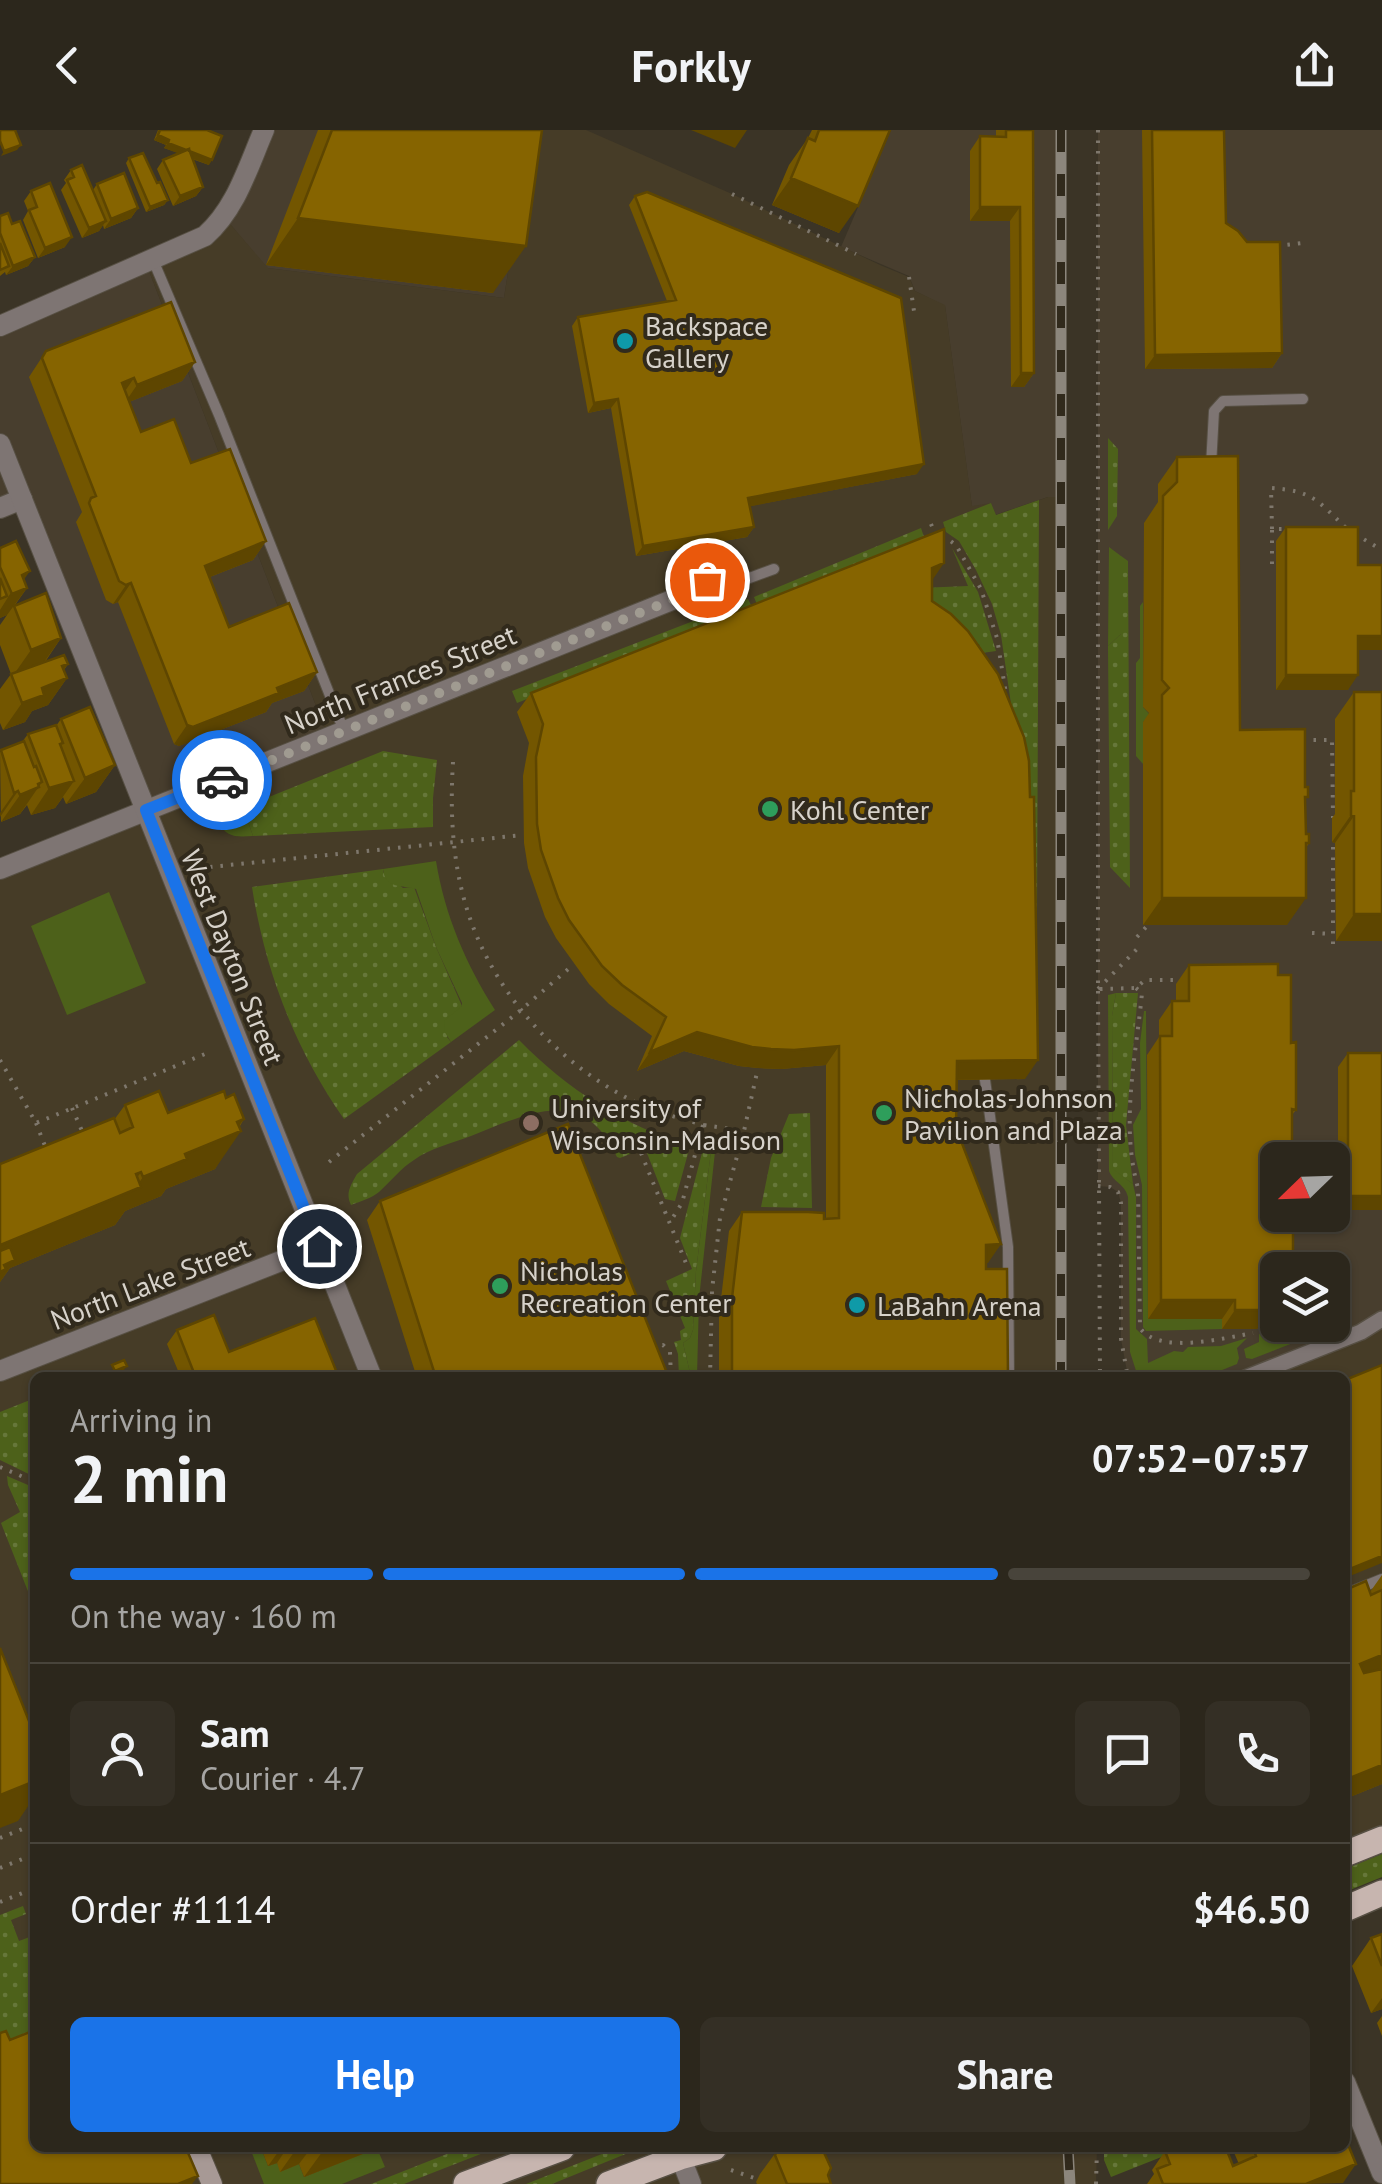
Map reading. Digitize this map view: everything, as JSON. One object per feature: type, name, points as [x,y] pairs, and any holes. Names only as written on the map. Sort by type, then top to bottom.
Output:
[{"type":"main road","points":[[1350,1852],[1382,1839]]},
{"type":"main road","points":[[1350,1907],[1382,1893]]},
{"type":"main road","points":[[200,2152],[212,2184]]},
{"type":"main road","points":[[466,2184],[551,2152]]},
{"type":"main road","points":[[609,2184],[679,2152]]},
{"type":"street","points":[[0,326],[205,236],[232,204],[264,130]]},
{"type":"street","name":"West Dayton Street","points":[[0,444],[77,661],[146,810],[370,1372]]},
{"type":"street","points":[[0,508],[22,499]]},
{"type":"street","name":"North Frances Street","points":[[0,869],[682,596],[707,580]]},
{"type":"street","name":"North Lake Street","points":[[0,1371],[319,1246]]},
{"type":"street","points":[[1260,1372],[1382,1320]]},
{"type":"street","points":[[1350,2094],[1382,2173]]},
{"type":"street","points":[[679,2152],[692,2184]]},
{"type":"lane","points":[[153,260],[344,731]]},
{"type":"lane","points":[[1211,466],[1214,411],[1223,400],[1303,399]]},
{"type":"lane","points":[[707,580],[744,580],[774,569]]},
{"type":"lane","points":[[985,1080],[1008,1248],[1009,1372]]},
{"type":"lane","points":[[1350,1592],[1382,1579]]},
{"type":"path","points":[[1098,130],[1100,1372]]},
{"type":"path","points":[[732,194],[856,254]]},
{"type":"path","points":[[1270,247],[1302,243]]},
{"type":"path","points":[[910,276],[915,318]]},
{"type":"path","points":[[1272,564],[1271,488],[1310,495],[1364,542],[1382,550]]},
{"type":"path","points":[[931,524],[936,539],[956,545],[981,589],[998,638],[1007,703]]},
{"type":"path","points":[[1328,528],[1346,528]]},
{"type":"path","points":[[1272,529],[1291,529]]},
{"type":"path","points":[[997,693],[1004,684]]},
{"type":"path","points":[[1303,740],[1332,740],[1333,818]]},
{"type":"path","points":[[453,762],[453,842],[466,906],[499,980],[521,1010],[591,1076],[637,1103],[702,1125],[744,1131]]},
{"type":"path","points":[[210,867],[523,834]]},
{"type":"path","points":[[1333,944],[1334,842]]},
{"type":"path","points":[[1137,937],[1148,925]]},
{"type":"path","points":[[1312,934],[1334,934]]},
{"type":"path","points":[[1098,990],[1137,949]]},
{"type":"path","points":[[330,1162],[573,964]]},
{"type":"path","points":[[1098,990],[1136,988],[1146,980],[1182,980]]},
{"type":"path","points":[[1136,988],[1142,993],[1130,1137],[1138,1188],[1140,1328],[1147,1336],[1185,1345],[1253,1334]]},
{"type":"path","points":[[36,1123],[206,1054]]},
{"type":"path","points":[[0,1060],[47,1150]]},
{"type":"path","points":[[710,1372],[712,1291],[720,1218],[758,1068]]},
{"type":"path","points":[[72,1108],[85,1138]]},
{"type":"path","points":[[670,1222],[682,1203],[702,1125]]},
{"type":"path","points":[[642,1152],[688,1268]]},
{"type":"path","points":[[1098,1186],[1118,1192],[1121,1203],[1121,1339],[1127,1372]]},
{"type":"path","points":[[648,1348],[658,1344],[670,1352],[672,1372]]},
{"type":"path","points":[[0,1467],[30,1480]]},
{"type":"path","points":[[0,1830],[2,1837],[30,1826]]},
{"type":"path","points":[[0,1868],[30,1856]]},
{"type":"path","points":[[0,1902],[30,1890]]},
{"type":"path","points":[[1096,2184],[1097,2152]]},
{"type":"path","points":[[731,2170],[757,2179]]},
{"type":"shaded area","points":[[264,130],[530,130],[504,298],[267,268],[224,217]]},
{"type":"shaded area","name":"University of Wisconsin-Madison","points":[[530,130],[586,130],[909,277],[915,291],[945,305],[972,506],[991,503],[996,515],[1048,497],[1060,497],[1061,1372],[30,1372],[30,2152],[1097,2152],[1096,2184],[0,2184],[0,869],[328,737],[146,263],[224,217],[268,268],[504,298]]},
{"type":"shaded area","points":[[891,130],[1061,130],[1060,497],[1048,497],[995,515],[972,507],[945,306],[915,291],[909,276],[841,247]]},
{"type":"shaded area","points":[[1098,130],[1382,130],[1382,1319],[1350,1333],[1350,1252],[1260,1252],[1260,1342],[1328,1342],[1257,1372],[1127,1372],[1121,1339],[1118,1192],[1098,1186]]},
{"type":"shaded area","points":[[146,263],[328,737],[146,810],[22,500],[0,508],[0,326]]},
{"type":"shaded area","points":[[1382,1319],[1382,1839],[1350,1852],[1350,1372],[1259,1372],[1329,1342],[1350,1342],[1350,1333]]},
{"type":"green space","points":[[1108,438],[1118,449],[1117,516],[1108,530]]},
{"type":"green space","points":[[1039,500],[1037,914],[1028,915],[1027,814],[1001,635],[976,570],[959,541],[946,532],[943,522],[991,503],[996,515]]},
{"type":"green space","points":[[921,528],[925,540],[758,607],[754,597]]},
{"type":"green space","points":[[1109,547],[1121,556],[1121,634],[1108,646]]},
{"type":"green space","points":[[952,548],[978,592],[996,651],[982,653],[979,644],[955,650],[919,588],[968,586]]},
{"type":"green space","points":[[1121,556],[1128,561],[1130,888],[1110,867],[1108,646],[1121,634]]},
{"type":"green space","points":[[748,599],[753,609],[517,703],[512,691],[714,613],[724,605]]},
{"type":"green space","points":[[1143,602],[1143,707],[1150,715],[1143,722],[1143,764],[1136,756],[1136,663],[1140,658]]},
{"type":"green space","points":[[383,751],[437,760],[433,827],[253,836],[245,813],[249,805]]},
{"type":"green space","points":[[249,805],[245,813],[253,836],[225,831],[219,822],[221,816]]},
{"type":"green space","points":[[436,861],[458,939],[495,1010],[451,1042],[444,1031],[445,1020],[462,1003],[436,947],[416,889],[391,883],[383,869]]},
{"type":"green space","points":[[383,869],[403,888],[414,887],[462,1006],[447,1037],[451,1042],[344,1119],[311,1065],[284,1008],[265,949],[252,887]]},
{"type":"green space","points":[[109,892],[146,983],[67,1015],[31,926]]},
{"type":"green space","points":[[1116,993],[1138,993],[1126,1125],[1133,1184],[1113,1170],[1112,1016]]},
{"type":"green space","points":[[1116,993],[1112,1016],[1113,1169],[1133,1184],[1136,1197],[1136,1329],[1147,1339],[1148,1363],[1188,1347],[1221,1346],[1247,1338],[1237,1348],[1237,1364],[1217,1372],[1136,1372],[1130,1352],[1128,1197],[1109,1171],[1108,995]]},
{"type":"green space","points":[[1144,1011],[1148,1318],[1222,1319],[1222,1329],[1146,1331],[1143,1327],[1142,1185],[1133,1125],[1141,1109],[1140,1043]]},
{"type":"green space","points":[[519,1040],[557,1075],[598,1104],[642,1128],[690,1146],[675,1201],[665,1199],[645,1148],[617,1157],[604,1134],[588,1120],[572,1112],[553,1110],[514,1119],[427,1152],[376,1194],[351,1205],[349,1193],[357,1174]]},
{"type":"green space","points":[[810,1113],[812,1208],[761,1207],[771,1158],[789,1114]]},
{"type":"green space","points":[[703,1149],[711,1151],[693,1330],[683,1343],[690,1372],[679,1372],[674,1342],[681,1340],[680,1331],[685,1328],[666,1281],[692,1269],[680,1238]]},
{"type":"green space","points":[[711,1151],[715,1152],[699,1299],[697,1372],[690,1372],[683,1343],[693,1330]]},
{"type":"green space","points":[[1259,1334],[1260,1342],[1295,1342],[1246,1358],[1244,1349],[1259,1342]]},
{"type":"green space","points":[[30,1400],[30,1475],[0,1460],[0,1412]]},
{"type":"green space","points":[[7,1476],[30,1486],[30,1596],[1,1523],[20,1512]]},
{"type":"green space","points":[[1382,1854],[1382,1877],[1350,1890],[1350,1867]]},
{"type":"green space","points":[[23,1906],[26,1914],[11,1920],[19,1941],[30,1937],[30,2052],[0,2064],[0,1915]]},
{"type":"green space","points":[[252,2152],[263,2152],[268,2166],[277,2163],[281,2171],[299,2164],[304,2177],[367,2152],[379,2152],[385,2167],[342,2184],[264,2184]]},
{"type":"green space","points":[[452,2152],[486,2152],[404,2184],[371,2184]]},
{"type":"green space","points":[[607,2152],[628,2153],[552,2184],[526,2184]]},
{"type":"green space","points":[[1104,2152],[1174,2152],[1111,2177]]},
{"type":"building","points":[[2,130],[15,130],[21,145],[4,151],[0,141]]},
{"type":"building","points":[[160,130],[207,130],[222,136],[212,160],[168,143],[158,135]]},
{"type":"building","points":[[332,130],[542,130],[526,246],[298,218]]},
{"type":"building","points":[[819,130],[890,130],[858,206],[791,178],[808,138],[815,141]]},
{"type":"building","points":[[1006,130],[1033,130],[1034,373],[1021,373],[1020,207],[980,207],[980,136],[1006,137]]},
{"type":"building","points":[[1152,130],[1224,130],[1226,223],[1247,242],[1280,242],[1282,353],[1155,355]]},
{"type":"building","points":[[189,149],[203,187],[180,196],[163,160]]},
{"type":"building","points":[[143,153],[168,200],[150,207],[129,158]]},
{"type":"building","points":[[82,165],[106,221],[89,228],[67,180],[74,177],[71,170]]},
{"type":"building","points":[[124,173],[138,208],[111,219],[97,184]]},
{"type":"building","points":[[50,183],[72,237],[45,248],[29,210],[37,207],[31,191]]},
{"type":"building","points":[[647,192],[901,298],[924,464],[748,498],[754,527],[643,546],[618,399],[594,403],[578,317],[676,300],[635,196]]},
{"type":"building","points":[[8,213],[12,224],[20,221],[35,257],[13,266],[0,233],[0,216]]},
{"type":"building","points":[[0,243],[9,266],[0,270]]},
{"type":"building","points":[[171,302],[195,362],[137,385],[134,378],[122,383],[141,432],[174,419],[191,463],[230,449],[266,541],[205,566],[229,627],[289,603],[317,672],[277,688],[279,693],[193,727],[187,725],[131,583],[119,581],[89,503],[96,496],[42,358],[46,351]]},
{"type":"building","points":[[1238,456],[1240,730],[1305,729],[1309,834],[1306,898],[1162,898],[1162,695],[1169,688],[1162,680],[1163,496],[1177,482],[1177,457]]},
{"type":"building","points":[[1286,527],[1358,527],[1358,565],[1382,565],[1382,636],[1358,636],[1358,675],[1286,675]]},
{"type":"building","name":"Kohl Center","points":[[944,529],[944,563],[932,568],[932,601],[968,631],[998,674],[1024,737],[1030,797],[1034,797],[1038,1060],[957,1061],[956,1128],[1001,1244],[986,1245],[986,1269],[1007,1269],[1008,1372],[732,1372],[732,1298],[742,1212],[808,1212],[824,1213],[824,1219],[839,1218],[839,1046],[771,1049],[697,1032],[650,1052],[666,1017],[602,966],[569,920],[541,850],[536,757],[543,724],[531,693]]},
{"type":"building","points":[[16,541],[30,571],[22,575],[27,588],[12,594],[0,567],[0,548]]},
{"type":"building","points":[[0,578],[7,596],[0,599]]},
{"type":"building","points":[[46,593],[61,638],[31,650],[14,606]]},
{"type":"building","points":[[64,655],[68,664],[62,666],[67,678],[42,688],[44,695],[22,703],[11,674]]},
{"type":"building","points":[[1354,692],[1382,692],[1382,914],[1354,914]]},
{"type":"building","points":[[90,707],[115,765],[85,778],[61,719]]},
{"type":"building","points":[[56,725],[74,781],[49,788],[28,734]]},
{"type":"building","points":[[24,741],[42,782],[20,795],[18,791],[14,793],[1,750]]},
{"type":"building","points":[[1278,964],[1278,975],[1291,975],[1296,1110],[1292,1109],[1292,1142],[1260,1142],[1260,1232],[1293,1232],[1293,1252],[1260,1252],[1260,1310],[1235,1310],[1235,1300],[1161,1300],[1160,1036],[1172,1036],[1172,1001],[1189,1001],[1189,965]]},
{"type":"building","points":[[1348,1053],[1382,1053],[1382,1196],[1350,1196]]},
{"type":"building","points":[[159,1091],[168,1113],[224,1091],[226,1098],[234,1094],[244,1119],[237,1122],[241,1131],[185,1154],[187,1159],[143,1177],[141,1172],[136,1174],[141,1187],[0,1245],[0,1164],[114,1118],[120,1133],[133,1127],[125,1105]]},
{"type":"building","name":"Nicholas Recreation Center","points":[[568,1124],[667,1372],[434,1372],[380,1201]]},
{"type":"building","points":[[10,1247],[15,1260],[0,1272],[0,1251]]},
{"type":"building","points":[[214,1315],[229,1352],[315,1318],[337,1372],[194,1372],[177,1330]]},
{"type":"building","points":[[124,1360],[127,1366],[115,1371],[112,1365]]},
{"type":"building","points":[[1382,1365],[1382,1556],[1350,1569],[1350,1378]]},
{"type":"building","points":[[1366,1581],[1371,1595],[1382,1590],[1382,1655],[1360,1664],[1364,1673],[1382,1669],[1382,1765],[1350,1778],[1350,1588]]},
{"type":"building","points":[[0,1648],[30,1723],[30,1783],[0,1795]]},
{"type":"building","points":[[1382,1934],[1382,1966],[1371,1938]]},
{"type":"building","points":[[6,2031],[10,2040],[30,2032],[30,2152],[188,2152],[198,2176],[178,2184],[0,2184],[0,2033]]},
{"type":"building","points":[[1350,2149],[1356,2164],[1306,2184],[1163,2184],[1157,2169],[1170,2164],[1165,2152],[1228,2152],[1233,2166],[1256,2156],[1254,2152]]},
{"type":"building","points":[[824,2152],[831,2168],[831,2184],[787,2184],[775,2155]]},
{"type":"railway","points":[[1061,130],[1061,1372]]},
{"type":"railway","points":[[1068,2152],[1070,2184]]},
{"type":"way so far","points":[[222,780],[682,596],[707,580]]},
{"type":"place","name":"Backspace Gallery","points":[[625,341]]},
{"type":"place","name":"Kohl Center","points":[[770,809]]},
{"type":"place","name":"Nicholas-Johnson Pavilion and Plaza","points":[[884,1113]]},
{"type":"place","name":"University of Wisconsin-Madison","points":[[531,1123]]},
{"type":"place","name":"Nicholas Recreation Center","points":[[500,1286]]},
{"type":"place","name":"LaBahn Arena","points":[[857,1305]]},
{"type":"route","points":[[222,780],[146,810],[319,1246]]}]
